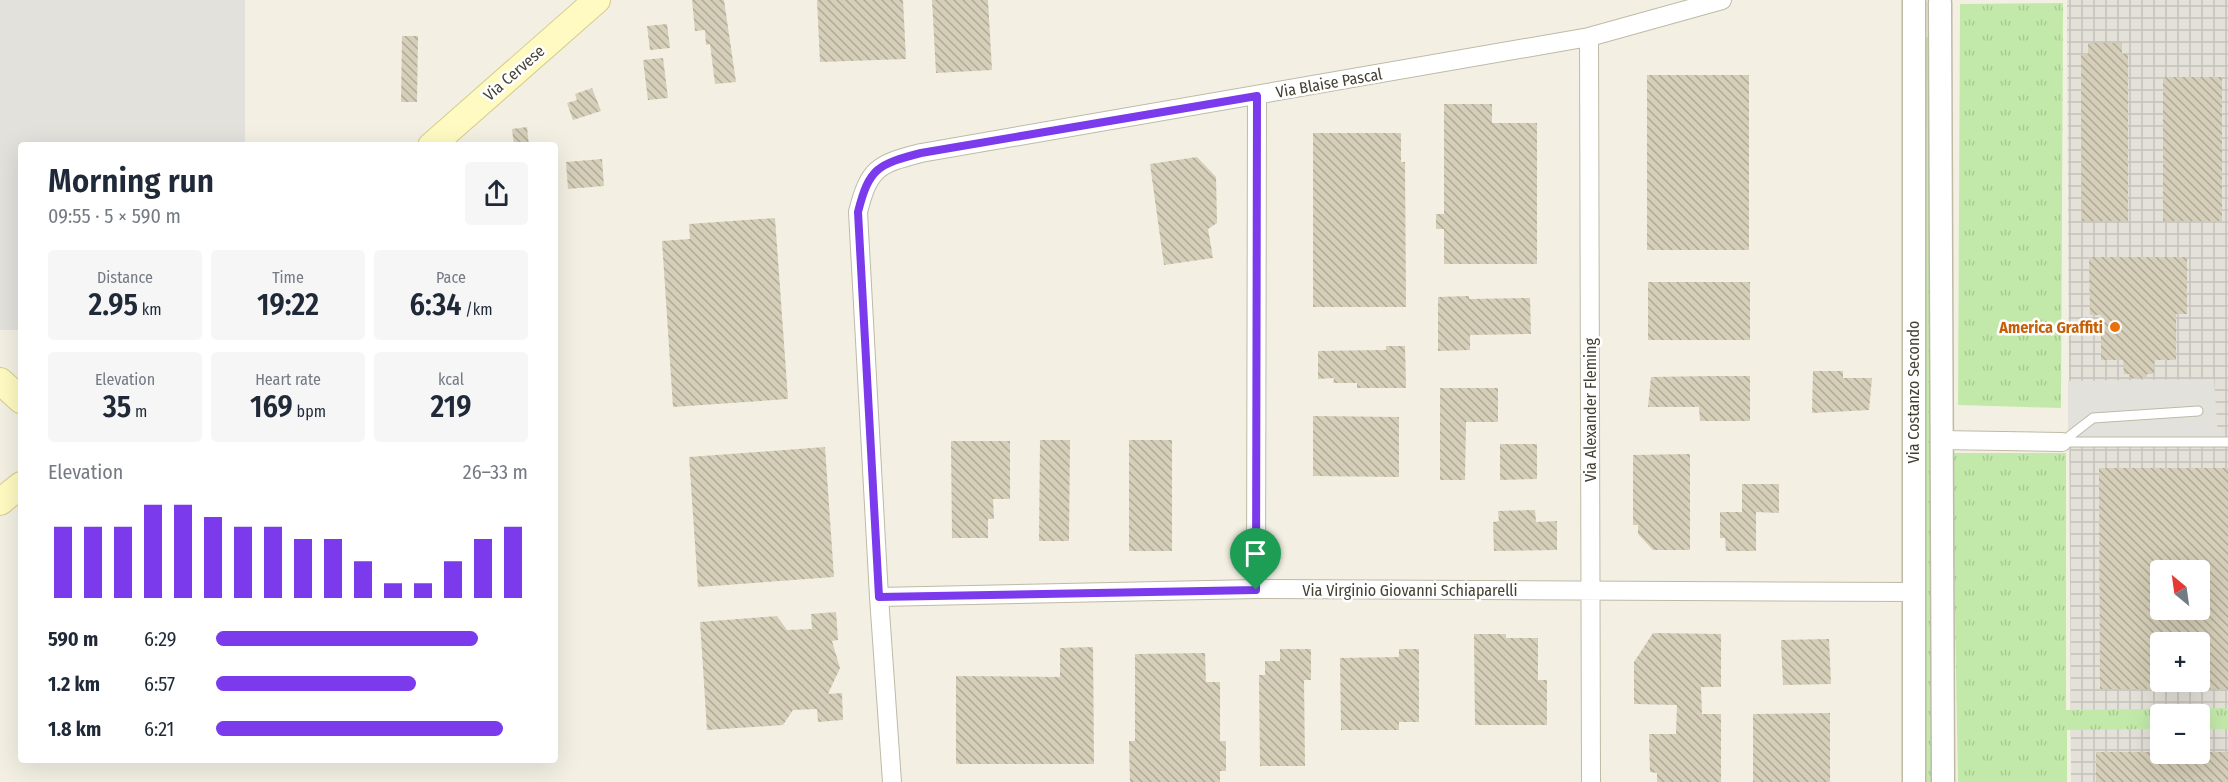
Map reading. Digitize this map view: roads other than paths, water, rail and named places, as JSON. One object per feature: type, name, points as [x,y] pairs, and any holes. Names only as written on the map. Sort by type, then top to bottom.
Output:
[{"type":"main road","name":"Via Cervese","points":[[436,142],[597,0]]},
{"type":"main road","points":[[0,502],[18,487]]},
{"type":"street","name":"Via Blaise Pascal","points":[[879,597],[858,212],[866,181],[888,161],[921,153],[1588,37],[1722,0]]},
{"type":"street","points":[[1913,1],[1931,4],[1942,1]]},
{"type":"street","name":"Via Costanzo Secondo","points":[[1913,1],[1914,782]]},
{"type":"street","name":"Via Costanzo Secondo","points":[[1942,1],[1940,440],[1943,782]]},
{"type":"street","name":"Via Alexander Fleming","points":[[1588,37],[1591,782]]},
{"type":"street","points":[[1256,590],[1257,96]]},
{"type":"street","points":[[1940,440],[2062,442]]},
{"type":"street","name":"Via Virginio Giovanni Schiaparelli","points":[[879,597],[1256,590],[1912,592]]},
{"type":"street","points":[[879,597],[892,782]]},
{"type":"lane","points":[[2062,442],[2092,418],[2198,411]]},
{"type":"lane","points":[[2062,442],[2228,442]]},
{"type":"place","name":"America Graffiti","points":[[2115,327]]}]
